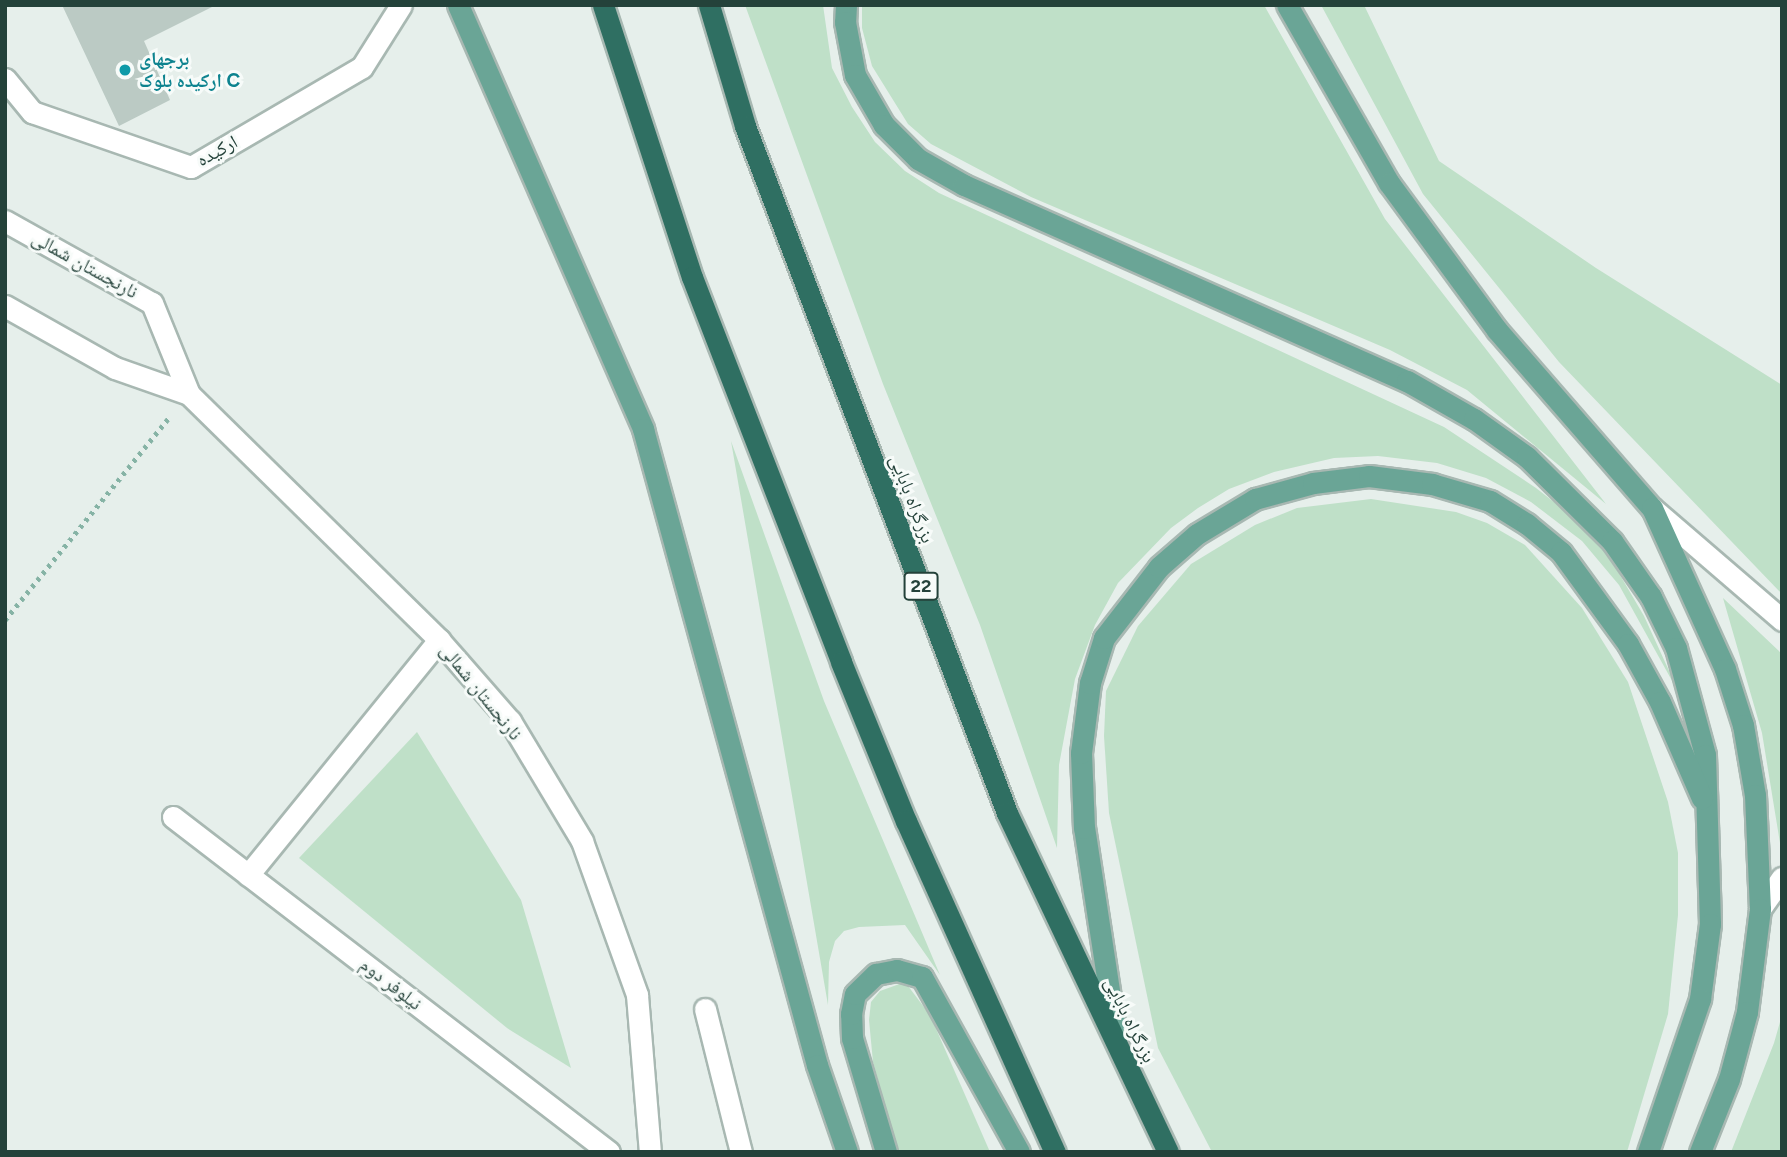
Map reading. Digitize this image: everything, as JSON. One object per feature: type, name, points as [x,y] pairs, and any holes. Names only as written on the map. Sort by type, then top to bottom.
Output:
[{"type":"highway","points":[[603,5],[692,277],[841,662],[906,821],[1055,1152]]},
{"type":"highway","name":"بزرگراه بابایی","points":[[709,5],[745,126],[1007,813],[1168,1152]]},
{"type":"main road","points":[[458,5],[643,429],[817,1065],[847,1152]]},
{"type":"main road","points":[[846,5],[845,22],[855,75],[884,125],[918,159],[964,185],[1407,381],[1474,419],[1569,495],[1620,552],[1651,597],[1676,648],[1697,713],[1707,810],[1710,924],[1700,999],[1648,1152]]},
{"type":"main road","points":[[1287,5],[1397,194],[1497,330],[1652,508],[1725,669],[1743,725],[1755,795],[1760,909],[1747,1012],[1729,1079],[1700,1152]]},
{"type":"main road","points":[[1118,1048],[1084,828],[1081,753],[1090,683],[1104,638],[1159,567],[1198,534],[1255,499],[1313,483],[1369,476],[1432,484],[1479,498],[1527,524],[1561,552],[1628,644],[1660,702],[1707,810]]},
{"type":"main road","points":[[886,1152],[852,1038],[851,1014],[855,994],[876,974],[897,970],[922,977],[1019,1152]]},
{"type":"street","name":"ارکیده","points":[[5,79],[32,112],[191,167],[362,67],[401,5]]},
{"type":"street","name":"نارنجستان شمالی","points":[[5,221],[152,303],[188,394],[439,640],[510,721],[582,841],[637,995],[650,1152]]},
{"type":"street","name":"نارنجستان شمالی","points":[[5,306],[115,368],[188,394]]},
{"type":"street","points":[[1652,508],[1782,620]]},
{"type":"street","points":[[248,875],[439,640]]},
{"type":"street","name":"نیلوفر دوم","points":[[173,817],[609,1152]]},
{"type":"street","points":[[1760,909],[1782,878]]},
{"type":"street","points":[[705,1009],[741,1152]]},
{"type":"path","points":[[5,620],[188,394]]},
{"type":"green space","points":[[745,5],[823,5],[832,68],[852,107],[875,142],[905,171],[939,193],[1444,427],[1536,488],[1573,517],[1610,558],[1644,616],[1681,697],[1619,585],[1582,541],[1531,502],[1486,478],[1437,463],[1378,456],[1334,458],[1274,472],[1229,489],[1198,508],[1171,528],[1118,583],[1095,625],[1075,679],[1059,765],[1057,848],[980,625],[883,384]]},
{"type":"green space","points":[[862,5],[1264,5],[1385,219],[1606,504],[1467,390],[1390,350],[1031,197],[931,144],[908,124],[872,66],[862,28]]},
{"type":"green space","points":[[1321,5],[1364,5],[1439,161],[1596,268],[1782,385],[1782,594],[1559,362],[1423,194]]},
{"type":"green space","points":[[731,441],[824,701],[940,975],[905,925],[859,927],[844,931],[835,941],[829,962],[828,1005]]},
{"type":"green space","points":[[1371,499],[1456,512],[1487,523],[1525,545],[1582,608],[1628,682],[1668,802],[1678,853],[1678,915],[1668,1014],[1627,1152],[1212,1152],[1158,1048],[1109,813],[1104,736],[1106,691],[1138,626],[1191,564],[1255,525],[1297,508]]},
{"type":"green space","points":[[1723,598],[1782,654],[1780,843],[1762,733]]},
{"type":"green space","points":[[417,732],[521,900],[571,1068],[507,1028],[299,858]]},
{"type":"green space","points":[[905,982],[930,1015],[990,1152],[898,1152],[873,1062],[869,1020],[871,1002],[880,991]]},
{"type":"green space","points":[[1782,1015],[1782,1152],[1731,1152],[1774,1043]]},
{"type":"building","name":"برجهای ارکیده بلوک C","points":[[62,5],[216,5],[144,41],[170,100],[119,126]]},
{"type":"place","name":"برجهای ارکیده بلوک C","points":[[125,70]]}]
